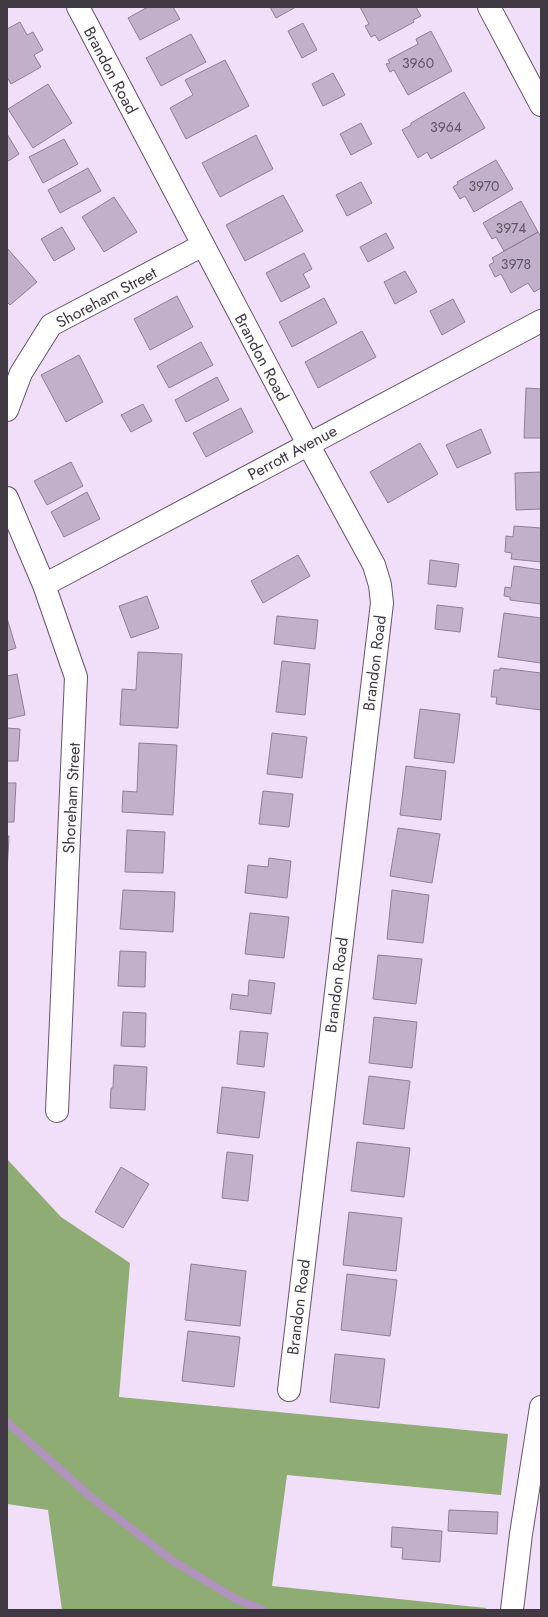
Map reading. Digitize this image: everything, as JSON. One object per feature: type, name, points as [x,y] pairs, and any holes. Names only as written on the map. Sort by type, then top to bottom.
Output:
[{"type":"street","name":"Brandon Road","points":[[78,7],[308,444],[374,565],[380,585],[382,602],[289,1390]]},
{"type":"street","points":[[490,7],[541,105]]},
{"type":"street","name":"Shoreham Street","points":[[7,410],[21,373],[51,325],[203,245]]},
{"type":"street","name":"Perrott Avenue","points":[[44,584],[541,321]]},
{"type":"street","name":"Shoreham Street","points":[[7,498],[44,584],[76,677],[57,1111]]},
{"type":"street","points":[[512,1610],[522,1527],[541,1407]]},
{"type":"green space","points":[[7,1159],[61,1217],[130,1263],[119,1397],[508,1434],[501,1495],[287,1475],[272,1586],[486,1608],[486,1610],[62,1610],[48,1510],[7,1504]]},
{"type":"building","points":[[148,7],[173,7],[180,19],[140,40],[128,18]]},
{"type":"building","points":[[270,7],[296,7],[276,18]]},
{"type":"building","points":[[360,7],[416,7],[421,16],[413,20],[414,22],[379,41],[375,35],[371,37],[365,26],[369,24]]},
{"type":"building","points":[[20,22],[27,35],[33,32],[43,50],[34,55],[41,67],[11,84],[7,77],[7,29]]},
{"type":"building","points":[[303,23],[317,50],[302,58],[288,31]]},
{"type":"building","points":[[431,31],[452,71],[408,95],[394,70],[390,72],[386,64],[390,63],[388,60],[418,44],[416,39]]},
{"type":"building","points":[[191,34],[206,62],[161,86],[146,58]]},
{"type":"building","points":[[225,60],[249,106],[186,139],[170,108],[193,95],[185,80]]},
{"type":"building","points":[[333,73],[345,95],[323,106],[312,84]]},
{"type":"building","points":[[48,84],[72,123],[33,148],[8,109]]},
{"type":"building","points":[[464,92],[485,128],[431,159],[427,152],[418,158],[402,130],[411,125],[411,123]]},
{"type":"building","points":[[361,123],[372,144],[351,155],[340,134]]},
{"type":"building","points":[[7,134],[19,154],[7,162]]},
{"type":"building","points":[[256,135],[273,169],[220,197],[202,163]]},
{"type":"building","points":[[64,139],[78,164],[43,183],[29,157]]},
{"type":"building","points":[[496,160],[513,189],[474,212],[465,196],[460,199],[453,187],[458,184],[457,182]]},
{"type":"building","points":[[88,168],[101,191],[60,213],[48,190]]},
{"type":"building","points":[[361,182],[372,203],[347,216],[336,195]]},
{"type":"building","points":[[283,195],[303,231],[245,261],[226,225]]},
{"type":"building","points":[[114,197],[137,232],[104,252],[82,217]]},
{"type":"building","points":[[521,201],[538,232],[504,251],[496,237],[492,239],[483,223]]},
{"type":"building","points":[[62,227],[75,249],[54,261],[41,239]]},
{"type":"building","points":[[538,232],[541,237],[541,288],[534,292],[528,283],[511,293],[501,274],[495,277],[489,265],[494,262],[492,258]]},
{"type":"building","points":[[386,233],[394,248],[368,262],[360,247]]},
{"type":"building","points":[[7,248],[37,282],[10,305],[7,302]]},
{"type":"building","points":[[304,253],[312,269],[303,274],[310,287],[281,302],[266,273]]},
{"type":"building","points":[[405,271],[417,292],[395,304],[384,282]]},
{"type":"building","points":[[177,296],[193,327],[150,350],[134,319]]},
{"type":"building","points":[[324,298],[337,323],[292,347],[279,322]]},
{"type":"building","points":[[453,299],[465,322],[442,335],[430,311]]},
{"type":"building","points":[[362,331],[376,357],[318,388],[305,362]]},
{"type":"building","points":[[201,342],[213,365],[169,388],[157,366]]},
{"type":"building","points":[[79,355],[103,402],[66,422],[41,375]]},
{"type":"building","points":[[217,377],[229,400],[186,422],[175,400]]},
{"type":"building","points":[[526,388],[541,389],[541,438],[524,438]]},
{"type":"building","points":[[143,404],[152,421],[131,432],[121,415]]},
{"type":"building","points":[[241,408],[253,432],[206,457],[193,433]]},
{"type":"building","points":[[481,429],[491,453],[457,468],[446,445]]},
{"type":"building","points":[[420,443],[438,474],[388,503],[370,472]]},
{"type":"building","points":[[71,462],[83,486],[47,505],[34,481]]},
{"type":"building","points":[[541,472],[541,509],[516,510],[515,473]]},
{"type":"building","points":[[87,492],[100,519],[64,537],[51,512]]},
{"type":"building","points":[[514,526],[541,528],[541,562],[511,559],[512,553],[505,552],[506,536],[513,537]]},
{"type":"building","points":[[298,555],[310,576],[263,603],[251,581]]},
{"type":"building","points":[[430,560],[459,564],[456,587],[428,584]]},
{"type":"building","points":[[514,566],[541,570],[541,604],[510,600],[510,597],[504,596],[505,587],[511,588]]},
{"type":"building","points":[[147,596],[159,628],[131,638],[119,606]]},
{"type":"building","points":[[437,605],[463,608],[460,632],[435,629]]},
{"type":"building","points":[[504,613],[541,618],[541,663],[498,657]]},
{"type":"building","points":[[277,616],[318,620],[315,649],[274,644]]},
{"type":"building","points":[[7,618],[16,648],[7,651]]},
{"type":"building","points":[[138,652],[182,654],[178,728],[120,725],[122,689],[136,690]]},
{"type":"building","points":[[282,661],[310,664],[305,715],[276,712]]},
{"type":"building","points":[[500,668],[541,673],[541,710],[496,704],[497,697],[491,697],[494,670],[500,670]]},
{"type":"building","points":[[17,674],[25,715],[7,719],[7,676]]},
{"type":"building","points":[[420,709],[460,714],[454,763],[414,758]]},
{"type":"building","points":[[7,728],[20,729],[18,761],[7,761]]},
{"type":"building","points":[[272,733],[307,737],[302,778],[267,774]]},
{"type":"building","points":[[139,743],[177,745],[173,815],[122,812],[123,791],[137,792]]},
{"type":"building","points":[[406,766],[446,771],[441,820],[400,815]]},
{"type":"building","points":[[7,783],[16,783],[14,822],[7,822]]},
{"type":"building","points":[[263,791],[293,794],[289,827],[259,824]]},
{"type":"building","points":[[398,828],[440,834],[432,883],[390,876]]},
{"type":"building","points":[[127,830],[165,832],[163,873],[125,872]]},
{"type":"building","points":[[7,836],[9,836],[7,872]]},
{"type":"building","points":[[269,858],[291,861],[287,898],[245,893],[248,865],[268,867]]},
{"type":"building","points":[[123,890],[175,892],[173,932],[120,929]]},
{"type":"building","points":[[392,890],[429,895],[423,943],[387,939]]},
{"type":"building","points":[[250,913],[289,917],[284,958],[245,954]]},
{"type":"building","points":[[120,951],[146,952],[145,987],[118,986]]},
{"type":"building","points":[[378,955],[422,959],[416,1004],[373,999]]},
{"type":"building","points":[[249,980],[275,983],[271,1014],[230,1009],[232,994],[248,996]]},
{"type":"building","points":[[123,1012],[146,1013],[145,1047],[121,1046]]},
{"type":"building","points":[[374,1017],[417,1022],[412,1068],[369,1063]]},
{"type":"building","points":[[240,1031],[268,1033],[264,1067],[237,1064]]},
{"type":"building","points":[[114,1065],[147,1067],[145,1110],[110,1108]]},
{"type":"building","points":[[369,1076],[410,1081],[404,1129],[363,1124]]},
{"type":"building","points":[[222,1087],[265,1092],[259,1138],[217,1133]]},
{"type":"building","points":[[357,1142],[410,1148],[404,1197],[351,1191]]},
{"type":"building","points":[[227,1152],[253,1155],[248,1201],[222,1198]]},
{"type":"building","points":[[121,1167],[149,1184],[123,1228],[95,1212]]},
{"type":"building","points":[[349,1212],[402,1218],[396,1271],[343,1265]]},
{"type":"building","points":[[191,1264],[246,1271],[240,1326],[185,1320]]},
{"type":"building","points":[[347,1274],[397,1280],[390,1336],[341,1330]]},
{"type":"building","points":[[188,1331],[240,1337],[234,1387],[182,1381]]},
{"type":"building","points":[[335,1354],[385,1359],[379,1408],[330,1402]]},
{"type":"building","points":[[449,1510],[498,1512],[497,1534],[448,1531]]},
{"type":"building","points":[[392,1527],[442,1531],[440,1562],[402,1559],[403,1548],[391,1547]]},
{"type":"waterway","points":[[7,1422],[92,1498],[173,1561],[236,1599],[263,1610]]}]
